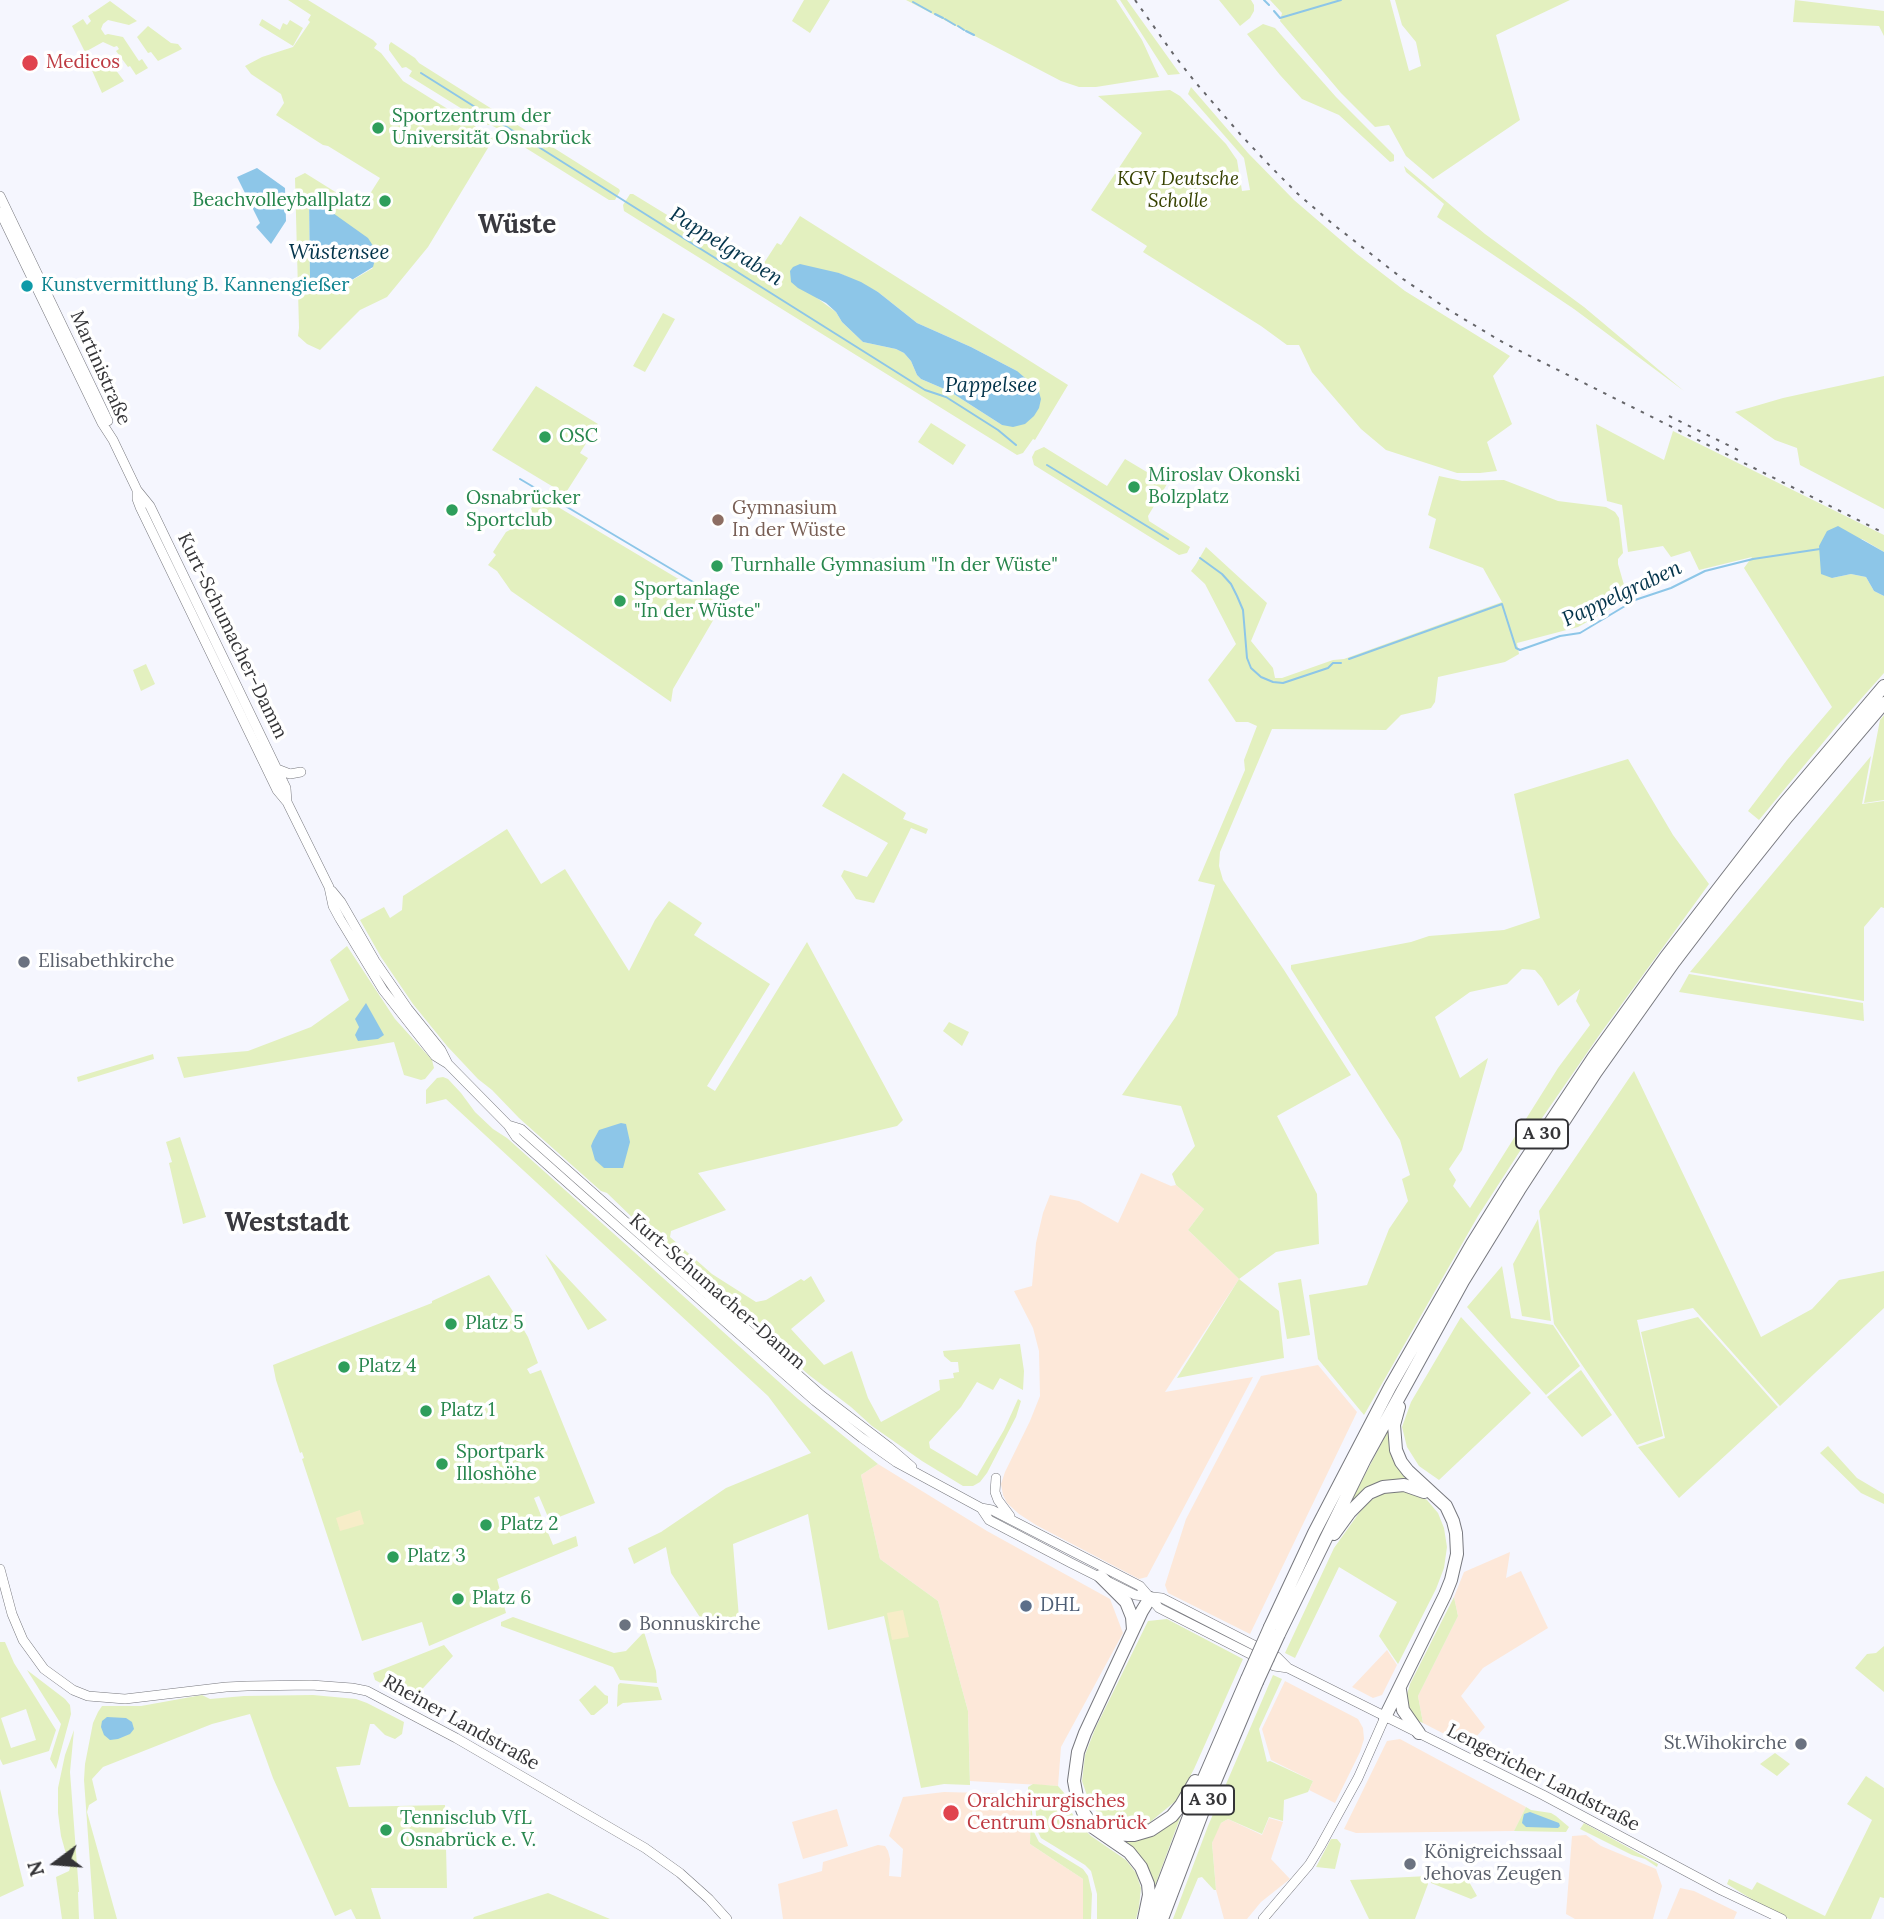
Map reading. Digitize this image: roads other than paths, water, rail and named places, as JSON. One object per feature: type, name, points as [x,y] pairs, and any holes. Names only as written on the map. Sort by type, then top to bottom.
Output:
[{"type":"highway","name":"A 30","points":[[1150,1919],[1213,1756],[1252,1681],[1314,1533],[1390,1387],[1472,1244],[1593,1058],[1696,916],[1783,805],[1884,686]]},
{"type":"highway","name":"A 30","points":[[1275,1630],[1415,1365],[1519,1190],[1596,1072],[1728,891],[1884,703]]},
{"type":"highway","points":[[1385,1717],[1445,1595],[1457,1554],[1456,1533],[1450,1513],[1440,1499],[1408,1471],[1396,1450],[1395,1419],[1415,1365]]},
{"type":"highway","points":[[1320,1549],[1362,1499],[1382,1487],[1409,1486],[1440,1499]]},
{"type":"highway","points":[[1100,1576],[1126,1602],[1132,1617],[1133,1630]]},
{"type":"highway","points":[[1144,1919],[1149,1895],[1142,1867],[1129,1852],[1099,1832],[1083,1812],[1074,1782],[1078,1752],[1085,1733],[1150,1598]]},
{"type":"highway","name":"A 30","points":[[1162,1919],[1252,1681]]},
{"type":"highway","points":[[1401,1684],[1402,1708],[1419,1733]]},
{"type":"highway","points":[[1090,1820],[1118,1834],[1134,1835],[1151,1830],[1165,1822],[1181,1805],[1199,1773],[1213,1756]]},
{"type":"main road","name":"Martinistraße","points":[[0,196],[103,410],[113,440]]},
{"type":"main road","name":"Martinistraße","points":[[0,212],[102,423],[113,440]]},
{"type":"main road","name":"Kurt-Schumacher-Damm","points":[[113,440],[137,490],[150,506],[277,769],[286,788],[287,802]]},
{"type":"main road","name":"Kurt-Schumacher-Damm","points":[[137,490],[137,499],[143,513],[277,790],[287,802],[329,887],[333,906],[383,990],[435,1056],[448,1064],[509,1125],[516,1137],[815,1401],[896,1462],[981,1508],[992,1510],[1140,1586],[1159,1608],[1245,1647]]},
{"type":"main road","points":[[277,769],[290,774],[301,772]]},
{"type":"main road","points":[[996,1479],[995,1492],[998,1500],[1016,1522]]},
{"type":"main road","name":"Kurt-Schumacher-Damm","points":[[981,1508],[989,1520],[1135,1595],[1150,1598]]},
{"type":"main road","name":"Rheiner Landstraße","points":[[0,1569],[14,1622],[23,1640],[44,1669],[73,1690],[88,1696],[125,1699],[236,1686],[311,1685],[366,1691],[456,1738],[648,1850],[680,1873],[727,1919]]},
{"type":"main road","name":"Lengericher Landstraße","points":[[1245,1647],[1278,1657],[1288,1668],[1543,1795],[1721,1890],[1782,1919]]},
{"type":"main road","points":[[1263,1919],[1321,1847],[1358,1778],[1385,1717]]},
{"type":"water","points":[[257,168],[285,188],[286,221],[271,244],[256,227],[260,223],[237,177]]},
{"type":"water","name":"Wüstensee","points":[[309,196],[368,238],[377,252],[373,267],[332,292],[323,294],[310,280]]},
{"type":"water","name":"Pappelsee","points":[[800,264],[839,273],[861,282],[917,323],[1017,371],[1038,389],[1041,399],[1034,416],[1025,424],[1013,427],[1002,425],[949,391],[921,379],[904,353],[863,342],[826,303],[791,282],[790,271]]},
{"type":"water","points":[[1838,526],[1884,552],[1884,596],[1874,591],[1866,577],[1851,574],[1832,578],[1821,574],[1819,546],[1827,531]]},
{"type":"water","points":[[366,1003],[384,1035],[378,1039],[358,1041],[355,1035],[359,1027],[355,1019]]},
{"type":"water","points":[[626,1124],[630,1142],[623,1168],[604,1168],[595,1160],[591,1146],[599,1130]]},
{"type":"water","points":[[107,1717],[126,1718],[132,1722],[134,1729],[130,1734],[110,1740],[101,1727],[102,1721]]},
{"type":"water","points":[[1530,1812],[1559,1823],[1560,1826],[1526,1827],[1522,1823],[1524,1814]]},
{"type":"waterway","points":[[1264,0],[1269,5]]},
{"type":"waterway","points":[[1274,11],[1280,18],[1341,0]]},
{"type":"waterway","points":[[913,2],[931,12]]},
{"type":"waterway","points":[[935,14],[943,18]]},
{"type":"waterway","points":[[945,19],[955,25]]},
{"type":"waterway","points":[[958,26],[964,30]]},
{"type":"waterway","points":[[966,31],[974,35]]},
{"type":"waterway","name":"Pappelgraben","points":[[421,73],[925,390],[946,397],[998,430],[1016,445]]},
{"type":"waterway","name":"Pappelgraben","points":[[1047,465],[1168,539]]},
{"type":"waterway","points":[[520,479],[725,601]]},
{"type":"waterway","name":"Pappelgraben","points":[[1349,659],[1502,604],[1516,648],[1520,650],[1560,636],[1580,633],[1635,600],[1671,588],[1705,571],[1753,559],[1820,549]]},
{"type":"waterway","name":"Pappelgraben","points":[[1200,558],[1231,584],[1243,610],[1247,658],[1251,668],[1261,677],[1283,683],[1328,668],[1333,663],[1341,663]]},
{"type":"railway","points":[[1135,0],[1196,83],[1271,167],[1334,225],[1403,279],[1504,343],[1884,533]]},
{"type":"railway","points":[[1669,416],[1742,452]]},
{"type":"place","name":"Medicos","points":[[30,63]]},
{"type":"place","name":"Sportzentrum der Universität Osnabrück","points":[[378,128]]},
{"type":"place","name":"Beachvolleyballplatz","points":[[385,201]]},
{"type":"place","name":"Kunstvermittlung B. Kannengießer","points":[[27,286]]},
{"type":"place","name":"OSC","points":[[545,437]]},
{"type":"place","name":"Miroslav Okonski Bolzplatz","points":[[1134,487]]},
{"type":"place","name":"Osnabrücker Sportclub","points":[[452,510]]},
{"type":"place","name":"Gymnasium In der Wüste","points":[[718,520]]},
{"type":"place","name":"Turnhalle Gymnasium \"In der Wüste\"","points":[[717,566]]},
{"type":"place","name":"Sportanlage \"In der Wüste\"","points":[[620,601]]},
{"type":"place","name":"Elisabethkirche","points":[[24,962]]},
{"type":"place","name":"Platz 5","points":[[451,1324]]},
{"type":"place","name":"Platz 4","points":[[344,1367]]},
{"type":"place","name":"Platz 1","points":[[426,1411]]},
{"type":"place","name":"Sportpark Illoshöhe","points":[[442,1464]]},
{"type":"place","name":"Platz 2","points":[[486,1525]]},
{"type":"place","name":"Platz 3","points":[[393,1557]]},
{"type":"place","name":"Platz 6","points":[[458,1599]]},
{"type":"place","name":"DHL","points":[[1026,1606]]},
{"type":"place","name":"Bonnuskirche","points":[[625,1625]]},
{"type":"place","name":"St.Wihokirche","points":[[1801,1744]]},
{"type":"place","name":"Oralchirurgisches Centrum Osnabrück","points":[[951,1813]]},
{"type":"place","name":"Tennisclub VfL Osnabrück e. V.","points":[[386,1830]]},
{"type":"place","name":"Königreichssaal Jehovas Zeugen","points":[[1410,1864]]},
{"type":"district","name":"Wüste","points":[[517,226]]},
{"type":"district","name":"Weststadt","points":[[287,1224]]},
{"type":"park label","name":"KGV Deutsche Scholle","points":[[1178,191]]}]
